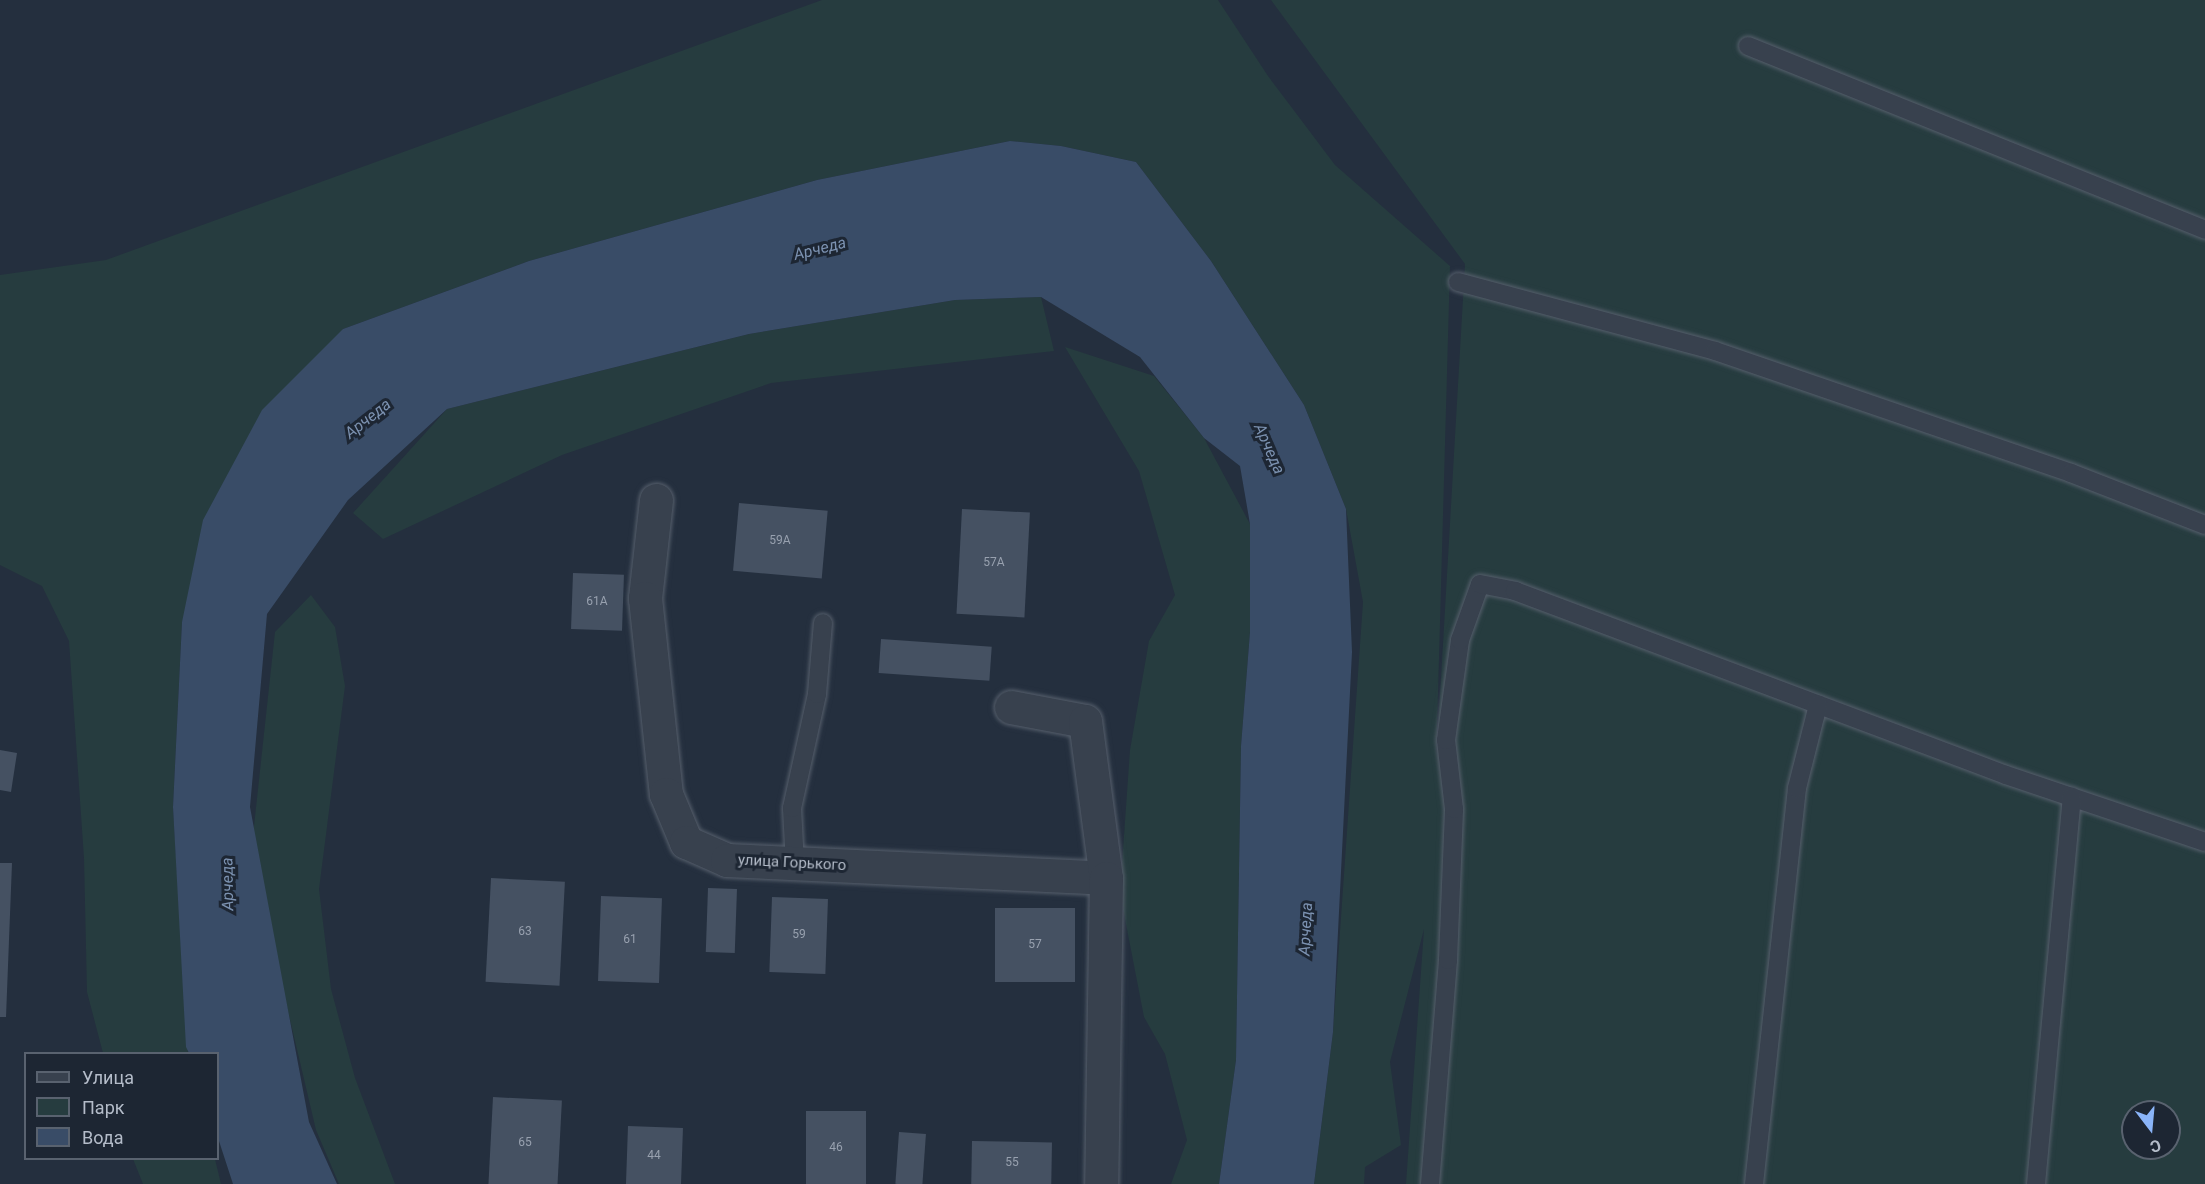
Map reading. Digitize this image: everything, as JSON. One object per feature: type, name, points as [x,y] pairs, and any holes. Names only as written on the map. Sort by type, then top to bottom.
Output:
[{"type":"street","name":"улица Горького","points":[[656,500],[645,598],[666,794],[686,842],[726,860],[1106,878]]},
{"type":"street","points":[[1011,708],[1084,721],[1106,878],[1101,1184]]},
{"type":"lane","points":[[1748,46],[2205,230]]},
{"type":"lane","points":[[1458,282],[1715,351],[2071,473],[2205,525]]},
{"type":"lane","points":[[1430,1184],[1448,960],[1454,808],[1446,740],[1460,640],[1480,584],[1515,591],[1818,705],[2072,797],[2205,842]]},
{"type":"lane","points":[[795,864],[792,808],[817,694],[823,623]]},
{"type":"lane","points":[[1754,1184],[1797,788],[1818,705]]},
{"type":"lane","points":[[2037,1184],[2072,797]]},
{"type":"green space","points":[[822,0],[1218,0],[1268,76],[1335,165],[1450,266],[1436,765],[1465,264],[1271,0],[2205,0],[2205,1184],[1406,1184],[1424,929],[1390,1062],[1401,1145],[1365,1167],[1364,1184],[1314,1184],[1333,1032],[1363,602],[1346,509],[1304,405],[1211,261],[1136,162],[1061,146],[1010,141],[817,180],[529,261],[343,329],[182,622],[173,807],[188,1052],[103,1052],[87,992],[84,858],[69,641],[42,586],[0,565],[0,275],[106,260]]},
{"type":"green space","points":[[1041,297],[1054,351],[771,383],[562,455],[383,539],[353,513],[447,409],[749,334],[955,300]]},
{"type":"green space","points":[[1065,347],[1154,376],[1204,438],[1250,524],[1250,632],[1241,746],[1236,1060],[1219,1184],[1171,1184],[1187,1140],[1165,1054],[1144,1017],[1120,893],[1130,750],[1149,641],[1175,595],[1139,471]]},
{"type":"green space","points":[[311,595],[335,627],[345,686],[319,889],[331,989],[355,1078],[395,1184],[339,1184],[316,1130],[251,854],[275,632]]},
{"type":"green space","points":[[133,1160],[215,1160],[221,1184],[143,1184]]},
{"type":"water","name":"Арчеда","points":[[1010,141],[1061,146],[1136,162],[1211,261],[1304,405],[1346,509],[1352,652],[1333,1032],[1314,1184],[1219,1184],[1236,1060],[1241,746],[1250,632],[1250,524],[1240,466],[1204,438],[1140,357],[1041,297],[955,300],[749,334],[447,409],[348,500],[267,614],[250,807],[309,1122],[337,1184],[233,1184],[219,1141],[219,1052],[188,1052],[186,1047],[173,807],[182,622],[203,520],[262,410],[343,329],[529,261],[817,180]]},
{"type":"building","points":[[739,503],[828,511],[822,578],[733,571]]},
{"type":"building","points":[[962,509],[1030,513],[1024,617],[957,614]]},
{"type":"building","points":[[573,573],[624,575],[622,631],[571,629]]},
{"type":"building","points":[[881,639],[992,647],[989,681],[879,673]]},
{"type":"building","points":[[0,750],[17,753],[11,792],[0,790]]},
{"type":"building","points":[[0,863],[12,863],[6,1017],[0,1017]]},
{"type":"building","points":[[491,878],[565,882],[559,986],[486,982]]},
{"type":"building","points":[[708,888],[737,889],[735,953],[706,952]]},
{"type":"building","points":[[601,896],[662,898],[659,983],[598,981]]},
{"type":"building","points":[[772,897],[828,899],[825,974],[769,972]]},
{"type":"building","points":[[995,908],[1075,908],[1075,982],[995,982]]},
{"type":"building","points":[[493,1097],[562,1101],[558,1184],[488,1184]]},
{"type":"building","points":[[806,1111],[866,1111],[866,1184],[806,1184]]},
{"type":"building","points":[[628,1126],[683,1128],[681,1184],[626,1184]]},
{"type":"building","points":[[899,1132],[926,1134],[922,1184],[895,1184]]},
{"type":"building","points":[[972,1141],[1052,1142],[1051,1184],[971,1184]]}]
